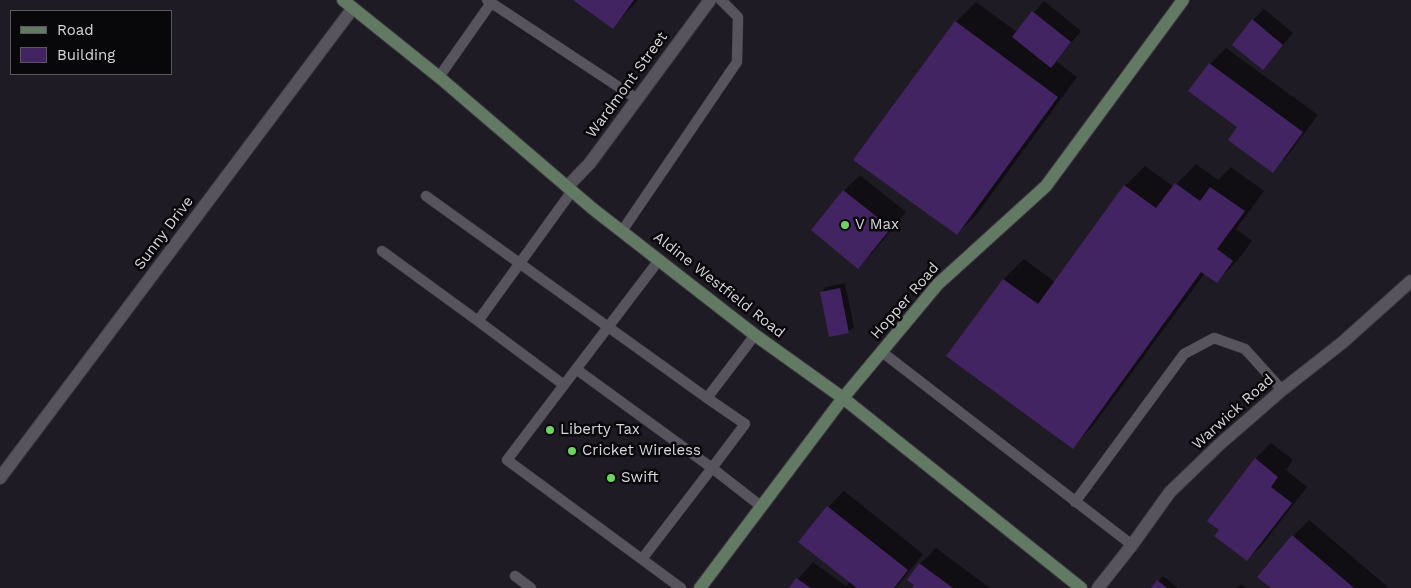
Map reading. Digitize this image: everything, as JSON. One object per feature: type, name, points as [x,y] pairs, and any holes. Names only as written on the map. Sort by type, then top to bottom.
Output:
[{"type":"main road","name":"Hopper Road","points":[[700,588],[843,398],[938,284],[1046,186],[1183,0]]},
{"type":"main road","name":"Aldine Westfield Road","points":[[348,4],[439,77],[569,189],[755,336],[843,398],[1081,588]]},
{"type":"street","name":"Wardmont Street","points":[[569,189],[710,0]]},
{"type":"street","name":"Sunny Drive","points":[[0,478],[348,4]]},
{"type":"street","name":"Warwick Road","points":[[1098,588],[1170,492],[1221,443],[1282,390],[1343,342],[1411,281]]},
{"type":"lane","points":[[622,231],[737,62],[738,17],[721,0]]},
{"type":"lane","points":[[439,77],[489,2],[637,99]]},
{"type":"lane","points":[[478,321],[520,264],[569,189]]},
{"type":"lane","points":[[426,196],[745,424],[642,559]]},
{"type":"lane","points":[[382,251],[564,385]]},
{"type":"lane","points":[[659,260],[507,460],[681,588]]},
{"type":"lane","points":[[707,398],[755,336]]},
{"type":"lane","points":[[1076,502],[1184,354],[1214,338],[1245,349],[1282,390]]},
{"type":"lane","points":[[882,352],[1132,545]]},
{"type":"lane","points":[[576,369],[712,468],[762,507]]},
{"type":"lane","points":[[515,576],[531,588]]},
{"type":"building","points":[[573,0],[634,0],[613,29]]},
{"type":"building","points":[[1032,11],[1071,42],[1051,68],[1012,37]]},
{"type":"building","points":[[1252,19],[1283,45],[1263,70],[1232,45]]},
{"type":"building","points":[[955,21],[1058,97],[957,235],[853,160]]},
{"type":"building","points":[[1209,63],[1303,132],[1273,173],[1228,140],[1237,127],[1188,91]]},
{"type":"building","points":[[1175,183],[1200,201],[1210,187],[1245,211],[1217,249],[1233,261],[1217,283],[1201,272],[1073,449],[946,356],[1003,279],[1038,304],[1124,185],[1156,208]]},
{"type":"building","points":[[843,190],[891,228],[858,269],[811,230]]},
{"type":"building","points":[[840,288],[849,333],[829,337],[820,292]]},
{"type":"building","points":[[1255,458],[1278,477],[1271,487],[1292,503],[1247,561],[1214,536],[1219,530],[1207,521]]},
{"type":"building","points":[[827,506],[908,570],[894,588],[857,588],[798,542]]},
{"type":"building","points":[[1292,535],[1354,588],[1271,588],[1257,577]]},
{"type":"building","points":[[919,563],[953,588],[912,588],[914,585],[907,580]]},
{"type":"building","points":[[796,578],[811,588],[789,588]]},
{"type":"building","points":[[1157,580],[1167,588],[1151,588]]},
{"type":"place","name":"V Max","points":[[845,225]]},
{"type":"place","name":"Liberty Tax","points":[[550,430]]},
{"type":"place","name":"Cricket Wireless","points":[[572,451]]},
{"type":"place","name":"Swift","points":[[611,478]]}]
